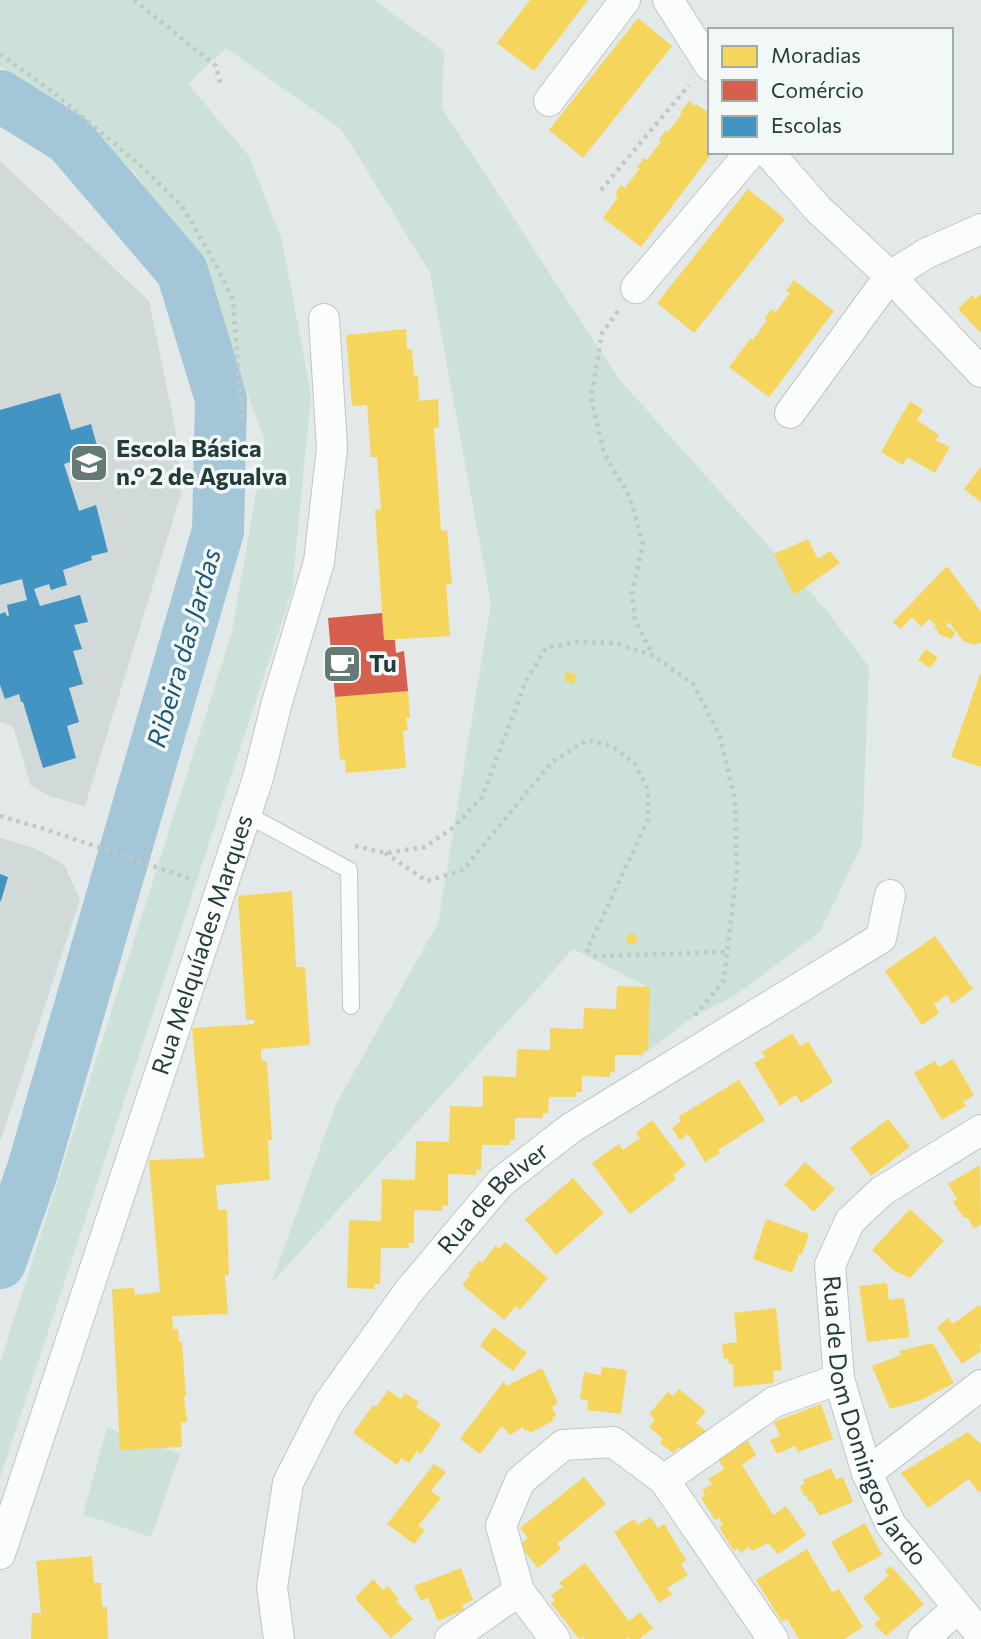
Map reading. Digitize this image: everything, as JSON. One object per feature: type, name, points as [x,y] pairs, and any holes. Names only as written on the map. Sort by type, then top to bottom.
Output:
[{"type":"street","points":[[550,101],[625,0]]},
{"type":"street","points":[[668,0],[708,63]]},
{"type":"street","points":[[636,288],[749,154]]},
{"type":"street","points":[[770,154],[818,209],[890,276],[981,372]]},
{"type":"street","points":[[790,413],[890,276],[927,253],[981,229]]},
{"type":"street","name":"Rua Melquíades Marques","points":[[0,1554],[258,778],[277,702],[319,562],[332,448],[324,319]]},
{"type":"street","name":"Rua de Belver","points":[[279,1639],[272,1587],[288,1483],[328,1404],[409,1291],[500,1182],[571,1129],[881,938],[890,895]]},
{"type":"street","name":"Rua de Dom Domingos Jardo","points":[[981,1129],[882,1191],[850,1221],[830,1265],[839,1379],[867,1473],[891,1525],[981,1635]]},
{"type":"street","points":[[664,1480],[774,1402],[839,1379]]},
{"type":"street","points":[[867,1473],[981,1385]]},
{"type":"street","points":[[555,1639],[519,1591],[501,1526],[520,1480],[563,1445],[613,1443],[664,1480],[774,1639]]},
{"type":"street","points":[[450,1639],[519,1591]]},
{"type":"street","points":[[923,1639],[958,1608]]},
{"type":"lane","points":[[246,814],[349,870],[351,1006]]},
{"type":"path","points":[[134,0],[216,66],[220,83]]},
{"type":"path","points":[[0,54],[54,93],[132,158],[182,206],[233,299],[242,422]]},
{"type":"path","points":[[601,190],[708,66]]},
{"type":"path","points":[[636,288],[601,333],[592,398],[604,453],[630,498],[643,544],[632,594],[635,620],[654,656]]},
{"type":"path","points":[[385,853],[425,847],[454,827],[482,797],[526,681],[546,648],[578,642],[615,643],[654,656],[694,684],[719,736],[735,800],[737,869],[724,980],[686,1026]]},
{"type":"path","points":[[351,845],[385,853],[427,881],[463,870],[552,762],[587,740],[612,746],[635,764],[648,789],[648,820],[587,950],[595,956],[727,952]]},
{"type":"path","points":[[0,817],[45,829],[176,875]]},
{"type":"shaded area","name":"Escola Básica n.º 2 de Agualva","points":[[0,161],[149,301],[176,432],[181,494],[85,806],[52,797],[31,786],[13,726],[0,722]]},
{"type":"shaded area","points":[[0,838],[37,849],[64,865],[80,899],[0,1142]]},
{"type":"green space","points":[[0,0],[374,0],[444,51],[442,108],[618,378],[826,610],[869,667],[862,845],[820,932],[734,996],[694,1016],[639,1058],[646,986],[573,949],[271,1284],[336,1104],[438,923],[491,604],[430,273],[342,130],[226,48],[188,84],[249,156],[282,240],[311,395],[292,591],[0,1478],[0,1363],[232,632],[265,440],[211,298],[169,224],[135,173],[92,133],[0,66]]},
{"type":"green space","points":[[107,1428],[180,1454],[151,1537],[83,1514]]},
{"type":"building: Moradias","points":[[530,0],[588,0],[534,71],[497,43]]},
{"type":"building: Moradias","points":[[638,18],[672,46],[583,158],[549,130]]},
{"type":"building: Moradias","points":[[689,101],[708,113],[708,154],[711,154],[641,247],[603,218],[618,197],[615,194],[621,185],[625,188],[640,168],[637,167],[644,158],[647,160],[661,142],[659,140],[666,130],[668,132],[682,114],[680,113]]},
{"type":"building: Moradias","points":[[748,189],[785,219],[694,333],[657,303]]},
{"type":"building: Moradias","points":[[794,280],[834,311],[769,397],[729,367],[751,338],[753,340],[771,309],[775,313],[790,293],[786,291]]},
{"type":"building: Moradias","points":[[981,294],[981,333],[958,309],[972,295],[975,299]]},
{"type":"building: Moradias","points":[[406,329],[407,349],[412,349],[414,376],[418,375],[419,401],[438,399],[439,427],[434,428],[441,531],[447,530],[452,584],[446,585],[450,636],[384,640],[375,510],[381,509],[377,457],[371,457],[367,405],[352,406],[346,335]]},
{"type":"building: Moradias","points":[[910,401],[923,410],[917,420],[939,435],[935,440],[950,447],[935,473],[907,457],[903,465],[881,452]]},
{"type":"building: Moradias","points":[[981,466],[981,502],[964,489]]},
{"type":"building: Moradias","points":[[808,539],[818,559],[830,551],[840,563],[794,595],[774,554]]},
{"type":"building: Moradias","points":[[947,566],[981,612],[981,642],[975,645],[963,641],[949,622],[946,626],[955,632],[952,639],[938,634],[934,627],[936,625],[929,619],[921,627],[912,617],[901,629],[893,622]]},
{"type":"building: Moradias","points":[[926,649],[938,658],[930,668],[918,660]]},
{"type":"building: Moradias","points":[[566,672],[576,674],[574,684],[564,681]]},
{"type":"building: Moradias","points":[[981,672],[981,767],[951,757]]},
{"type":"building: Moradias","points":[[408,691],[410,718],[406,718],[408,730],[403,731],[406,768],[346,773],[345,759],[340,760],[335,697]]},
{"type":"building: Moradias","points":[[292,891],[296,967],[305,967],[310,1045],[261,1049],[261,1060],[267,1062],[272,1140],[268,1140],[270,1180],[216,1185],[218,1210],[227,1209],[229,1275],[225,1275],[228,1314],[172,1316],[173,1329],[178,1329],[179,1342],[182,1342],[187,1422],[181,1423],[182,1447],[120,1450],[112,1289],[134,1288],[135,1295],[160,1292],[149,1160],[204,1158],[192,1028],[254,1024],[254,1020],[246,1020],[238,896]]},
{"type":"building: Moradias","points":[[627,934],[636,934],[637,943],[627,944]]},
{"type":"building: Moradias","points":[[935,936],[973,989],[952,1004],[947,995],[934,1004],[939,1013],[922,1025],[885,971]]},
{"type":"building: Moradias","points":[[617,986],[650,987],[648,1050],[643,1050],[643,1055],[615,1055],[615,1072],[610,1072],[610,1077],[582,1076],[582,1092],[576,1092],[576,1097],[549,1097],[548,1113],[543,1113],[543,1118],[515,1118],[515,1140],[510,1140],[509,1145],[482,1145],[481,1170],[476,1170],[476,1175],[448,1174],[448,1206],[442,1205],[442,1211],[414,1210],[414,1243],[408,1243],[409,1248],[381,1248],[380,1284],[374,1284],[375,1289],[347,1288],[349,1220],[381,1221],[382,1179],[415,1180],[416,1141],[449,1142],[450,1106],[483,1107],[483,1076],[516,1077],[517,1049],[550,1050],[550,1028],[583,1029],[584,1008],[616,1009]]},
{"type":"building: Moradias","points":[[792,1033],[800,1046],[808,1041],[833,1082],[801,1103],[796,1095],[780,1106],[754,1063],[765,1057],[762,1052]]},
{"type":"building: Moradias","points":[[953,1059],[974,1095],[963,1102],[966,1106],[942,1120],[914,1073],[935,1061],[939,1067]]},
{"type":"building: Moradias","points":[[739,1080],[765,1120],[718,1150],[720,1153],[705,1162],[688,1134],[680,1140],[672,1128],[681,1121],[678,1117]]},
{"type":"building: Moradias","points":[[888,1119],[910,1147],[871,1176],[850,1148]]},
{"type":"building: Moradias","points":[[652,1120],[686,1165],[673,1175],[676,1179],[630,1214],[592,1163],[619,1144],[623,1150],[640,1138],[636,1133]]},
{"type":"building: Moradias","points":[[805,1162],[835,1189],[814,1212],[784,1185]]},
{"type":"building: Moradias","points":[[980,1165],[981,1224],[974,1229],[953,1202],[957,1199],[948,1184]]},
{"type":"building: Moradias","points":[[573,1178],[604,1213],[556,1255],[525,1219]]},
{"type":"building: Moradias","points":[[910,1209],[944,1241],[910,1278],[893,1270],[872,1250]]},
{"type":"building: Moradias","points":[[766,1219],[809,1234],[792,1273],[753,1259]]},
{"type":"building: Moradias","points":[[505,1242],[548,1278],[520,1310],[516,1306],[504,1320],[462,1285],[480,1260],[482,1263],[496,1245],[499,1249]]},
{"type":"building: Moradias","points":[[887,1283],[889,1300],[904,1298],[910,1337],[867,1342],[859,1286]]},
{"type":"building: Moradias","points":[[979,1305],[981,1351],[962,1364],[937,1327],[948,1318],[953,1324]]},
{"type":"building: Moradias","points":[[776,1308],[782,1370],[773,1371],[774,1383],[734,1387],[733,1364],[724,1359],[722,1344],[737,1342],[734,1313]]},
{"type":"building: Moradias","points":[[494,1327],[527,1353],[513,1371],[480,1346]]},
{"type":"building: Moradias","points":[[933,1343],[954,1383],[921,1400],[890,1409],[872,1366],[901,1355],[899,1351]]},
{"type":"building: Moradias","points":[[602,1367],[627,1370],[621,1414],[587,1410],[588,1400],[580,1399],[584,1372],[601,1375]]},
{"type":"building: Moradias","points":[[542,1368],[558,1403],[552,1407],[556,1416],[552,1418],[553,1421],[530,1433],[523,1427],[510,1435],[502,1426],[480,1454],[460,1439],[504,1381],[506,1386]]},
{"type":"building: Moradias","points":[[679,1389],[706,1411],[696,1423],[707,1432],[689,1455],[679,1447],[673,1453],[660,1443],[663,1439],[649,1427],[655,1419],[649,1414],[668,1392],[673,1396]]},
{"type":"building: Moradias","points":[[388,1390],[401,1399],[405,1393],[419,1402],[416,1407],[441,1424],[421,1454],[417,1451],[409,1463],[401,1458],[397,1465],[353,1433],[373,1405],[376,1407]]},
{"type":"building: Moradias","points":[[821,1404],[833,1439],[798,1452],[795,1446],[777,1454],[770,1440],[780,1436],[774,1422]]},
{"type":"building: Moradias","points":[[968,1432],[981,1444],[981,1491],[979,1493],[969,1479],[928,1508],[901,1473]]},
{"type":"building: Moradias","points":[[745,1436],[756,1455],[742,1465],[773,1515],[786,1506],[806,1535],[778,1554],[768,1543],[752,1551],[748,1547],[741,1553],[738,1548],[734,1551],[719,1527],[723,1525],[719,1518],[715,1520],[701,1498],[705,1495],[702,1490],[712,1484],[708,1479],[724,1469],[716,1456]]},
{"type":"building: Moradias","points":[[434,1464],[446,1472],[431,1491],[441,1498],[418,1526],[425,1530],[414,1544],[387,1524]]},
{"type":"building: Moradias","points":[[831,1468],[836,1479],[843,1477],[853,1502],[819,1516],[812,1501],[809,1502],[806,1495],[804,1496],[800,1486],[805,1483],[803,1480]]},
{"type":"building: Moradias","points":[[584,1477],[606,1504],[557,1544],[561,1549],[538,1568],[519,1545],[528,1538],[520,1528]]},
{"type":"building: Moradias","points":[[650,1517],[658,1528],[664,1524],[686,1560],[681,1564],[688,1575],[667,1588],[672,1594],[659,1603],[614,1532],[634,1519],[638,1525]]},
{"type":"building: Moradias","points":[[865,1523],[882,1555],[849,1573],[831,1542]]},
{"type":"building: Moradias","points":[[807,1549],[832,1592],[839,1589],[863,1627],[844,1639],[799,1639],[787,1619],[782,1622],[756,1580]]},
{"type":"building: Moradias","points":[[92,1556],[94,1583],[101,1583],[102,1607],[107,1607],[108,1639],[31,1639],[32,1613],[41,1613],[36,1561]]},
{"type":"building: Moradias","points":[[585,1563],[629,1621],[640,1612],[653,1628],[639,1639],[579,1639],[551,1603],[555,1600],[551,1595],[563,1587],[559,1583]]},
{"type":"building: Moradias","points":[[891,1566],[924,1604],[886,1636],[874,1624],[880,1619],[863,1598],[889,1575],[885,1571]]},
{"type":"building: Moradias","points":[[461,1568],[473,1600],[462,1605],[464,1610],[438,1621],[428,1598],[421,1601],[414,1586]]},
{"type":"building: Moradias","points":[[373,1579],[383,1590],[388,1586],[399,1599],[396,1601],[413,1619],[391,1638],[355,1598]]},
{"type":"building: Comércio","points":[[382,613],[384,640],[395,640],[396,653],[404,651],[408,691],[335,697],[328,618]]},
{"type":"building: Escolas","points":[[60,393],[71,430],[91,424],[99,453],[64,464],[79,511],[96,505],[108,552],[91,556],[92,560],[63,570],[67,585],[51,590],[49,584],[34,589],[40,606],[80,595],[88,622],[74,625],[82,649],[73,651],[83,684],[69,688],[79,722],[67,726],[76,758],[43,768],[19,694],[5,699],[0,685],[0,614],[5,612],[9,616],[7,605],[27,600],[22,579],[0,585],[0,410]]},
{"type":"building: Escolas","points":[[0,874],[8,877],[1,901],[0,901]]},
{"type":"waterway","name":"Ribeira das Jardas","points":[[0,96],[69,139],[182,271],[221,399],[218,531],[32,1172],[0,1263]]},
{"type":"place","name":"Escola Básica n.º 2 de Agualva","points":[[89,463]]},
{"type":"place","name":"Tu","points":[[342,664]]}]
